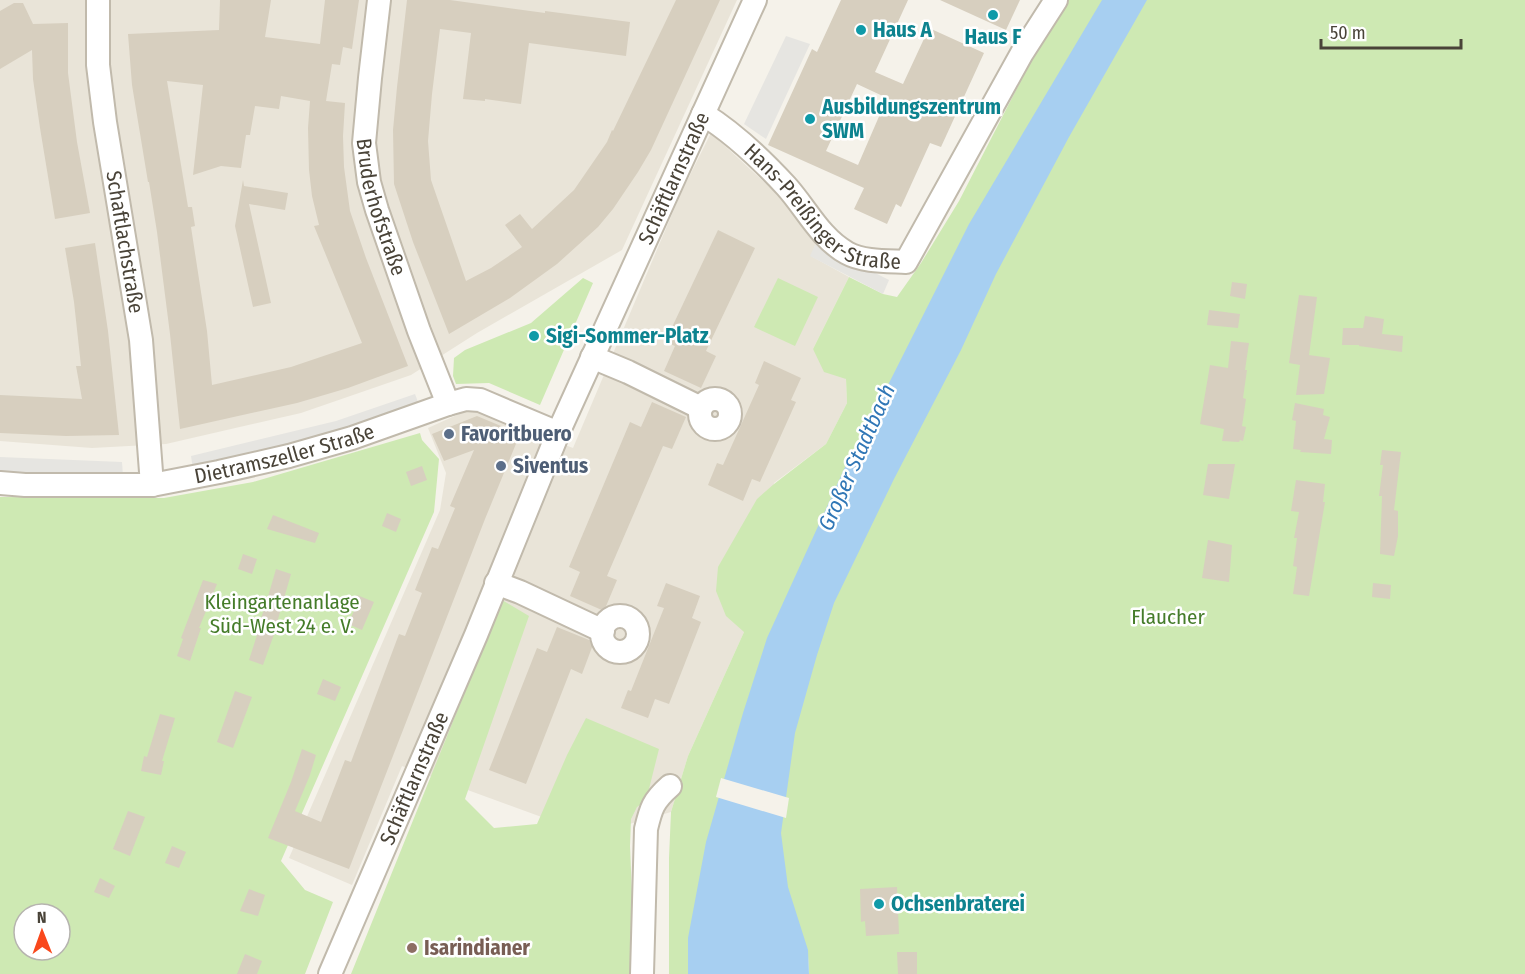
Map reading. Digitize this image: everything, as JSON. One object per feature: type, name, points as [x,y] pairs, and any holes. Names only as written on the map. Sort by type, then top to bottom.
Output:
[{"type":"street","name":"Schaftlachstraße","points":[[98,0],[98,65],[105,122],[141,340],[152,485]]},
{"type":"street","name":"Bruderhofstraße","points":[[380,0],[364,143],[369,182],[419,331],[448,404]]},
{"type":"street","name":"Schäftlarnstraße","points":[[330,974],[476,635],[558,433],[755,0]]},
{"type":"street","name":"Hans-Preißinger-Straße","points":[[703,114],[724,128],[748,137],[830,241],[848,254],[877,261],[906,262],[1022,53],[1056,0]]},
{"type":"street","points":[[592,357],[701,408]]},
{"type":"street","name":"Dietramszeller Straße","points":[[0,483],[68,486],[152,485],[288,456],[352,438],[466,399],[480,400],[558,433]]},
{"type":"street","points":[[496,583],[603,631]]},
{"type":"street","points":[[642,974],[645,829],[658,796],[670,786]]},
{"type":"shaded area","points":[[0,0],[737,0],[622,250],[477,333],[411,375],[301,413],[166,444],[92,448],[0,441]]},
{"type":"shaded area","points":[[786,36],[810,44],[766,139],[744,124]]},
{"type":"shaded area","points":[[711,133],[791,207],[816,243],[811,256],[849,277],[813,349],[846,379],[847,403],[826,444],[774,483],[744,632],[688,756],[671,812],[591,835],[402,766],[352,885],[289,858],[440,510],[446,473],[428,428],[470,409],[573,448],[681,193]]},
{"type":"shaded area","points":[[816,243],[889,280],[883,294],[810,256]]},
{"type":"shaded area","points":[[415,394],[420,407],[338,434],[193,469],[191,456],[336,421]]},
{"type":"shaded area","points":[[0,457],[122,462],[123,476],[0,473]]},
{"type":"green space","name":"Flaucher","points":[[1067,0],[1525,0],[1525,974],[809,974],[808,955],[688,954],[688,974],[669,974],[671,812],[688,756],[744,632],[726,616],[716,591],[718,567],[757,499],[826,444],[847,403],[846,379],[824,372],[813,349],[849,277],[883,294],[897,297],[959,201],[1032,59]]},
{"type":"green space","name":"Sigi-Sommer-Platz","points":[[583,278],[593,283],[540,405],[489,383],[456,384],[453,376],[454,358],[465,350],[531,323]]},
{"type":"green space","points":[[778,278],[818,297],[795,346],[754,327]]},
{"type":"green space","name":"Kleingartenanlage Süd-West 24 e. V.","points":[[420,433],[422,440],[439,459],[434,512],[281,861],[305,890],[333,902],[305,974],[0,974],[0,497],[164,498],[253,482]]},
{"type":"green space","points":[[502,600],[529,616],[465,799],[494,828],[537,824],[586,718],[659,749],[646,801],[637,807],[631,819],[631,974],[351,974]]},
{"type":"water","name":"Großer Stadtbach","points":[[1102,0],[1147,0],[1069,137],[996,274],[961,350],[894,479],[834,603],[817,655],[795,733],[781,833],[788,887],[808,950],[809,974],[688,974],[688,938],[706,842],[767,638],[846,465],[969,224]]},
{"type":"pier","points":[[721,778],[789,798],[786,818],[716,797]]},
{"type":"building","points":[[220,0],[271,0],[265,37],[320,44],[325,0],[359,0],[352,49],[343,47],[340,65],[332,64],[326,101],[345,103],[344,167],[350,211],[408,366],[348,388],[297,403],[180,429],[157,232],[132,85],[128,34],[219,30]],"holes":[[[167,81],[203,85],[193,175],[221,166],[241,168],[246,135],[250,135],[255,106],[279,109],[281,96],[310,101],[309,170],[319,225],[314,226],[362,343],[291,367],[212,385],[207,331],[191,227],[195,226],[192,207],[188,207]]]},
{"type":"building","points":[[407,0],[450,0],[630,22],[626,56],[529,43],[521,104],[485,99],[485,101],[463,99],[471,33],[440,29],[428,141],[431,180],[466,281],[491,268],[522,247],[505,225],[520,214],[532,229],[574,190],[613,131],[676,0],[720,0],[651,150],[613,209],[598,227],[557,264],[510,298],[449,334],[413,242],[394,184],[393,130]]},
{"type":"building","points":[[841,0],[908,0],[875,72],[903,84],[929,28],[984,53],[941,147],[930,143],[901,207],[896,204],[887,224],[854,209],[864,188],[768,145],[812,49],[817,52]],"holes":[[[857,84],[887,98],[858,165],[826,151]]]},
{"type":"building","name":"Haus F","points":[[940,0],[1020,0],[1006,30]]},
{"type":"building","points":[[14,3],[23,3],[33,24],[68,23],[68,73],[77,142],[90,213],[55,219],[33,79],[32,50],[0,69],[0,11]]},
{"type":"building","points":[[243,180],[244,186],[288,193],[285,210],[249,204],[271,303],[253,307],[235,226]]},
{"type":"building","points":[[718,230],[755,248],[706,351],[716,356],[701,388],[664,371],[675,346],[665,342]]},
{"type":"building","points":[[95,243],[108,331],[119,435],[66,436],[0,433],[0,395],[82,399],[76,366],[81,366],[74,302],[65,248]]},
{"type":"building","points":[[1232,282],[1247,284],[1245,299],[1230,296]]},
{"type":"building","points":[[1299,295],[1317,297],[1309,355],[1330,358],[1324,394],[1296,395],[1300,365],[1289,363]]},
{"type":"building","points":[[1209,310],[1240,314],[1238,328],[1207,325]]},
{"type":"building","points":[[1365,316],[1384,319],[1382,334],[1403,336],[1402,352],[1359,345],[1342,345],[1343,328],[1363,328]]},
{"type":"building","points":[[1231,341],[1249,343],[1242,426],[1246,427],[1243,441],[1239,442],[1222,441],[1224,429],[1200,424],[1210,365],[1228,368]]},
{"type":"building","points":[[764,361],[801,378],[791,400],[796,402],[760,482],[752,479],[743,501],[708,485],[717,463],[723,465],[759,385],[755,383]]},
{"type":"building","points":[[652,402],[686,417],[672,449],[663,446],[607,576],[617,580],[604,611],[570,596],[580,572],[569,567],[630,422],[641,427]]},
{"type":"building","points":[[1295,403],[1324,409],[1323,415],[1330,417],[1324,439],[1332,440],[1331,454],[1300,452],[1301,450],[1293,449],[1296,421],[1292,420]]},
{"type":"building","points":[[477,416],[520,434],[349,869],[268,838],[302,749],[316,755],[295,811],[321,822],[345,760],[351,762],[399,634],[405,636],[422,593],[415,590],[432,547],[438,549],[455,508],[450,506],[474,450],[444,461],[432,434]]},
{"type":"building","points":[[1382,450],[1401,452],[1394,510],[1398,511],[1398,536],[1394,556],[1380,554],[1382,496],[1379,496],[1383,465],[1380,465]]},
{"type":"building","points":[[1208,464],[1235,464],[1229,499],[1203,495]]},
{"type":"building","points":[[422,466],[427,480],[411,486],[406,472]]},
{"type":"building","points":[[1296,480],[1325,484],[1323,502],[1325,502],[1309,596],[1293,594],[1297,567],[1293,566],[1297,538],[1294,538],[1299,512],[1291,511]]},
{"type":"building","points":[[387,513],[401,519],[396,532],[382,526]]},
{"type":"building","points":[[273,515],[319,533],[315,543],[267,529]]},
{"type":"building","points":[[1208,540],[1232,545],[1229,582],[1202,578]]},
{"type":"building","points":[[243,554],[257,559],[252,574],[238,569]]},
{"type":"building","points":[[276,569],[291,574],[277,626],[263,665],[249,660]]},
{"type":"building","points":[[203,580],[217,584],[199,628],[201,628],[190,661],[177,656],[183,639],[181,638]]},
{"type":"building","points":[[666,583],[700,596],[692,618],[701,622],[669,704],[655,699],[648,718],[621,708],[628,690],[631,691],[664,608],[657,606]]},
{"type":"building","points":[[1373,583],[1391,585],[1390,599],[1372,597]]},
{"type":"building","points":[[357,595],[374,602],[362,630],[348,624],[355,609],[352,608]]},
{"type":"building","points":[[557,627],[594,642],[582,674],[571,669],[526,784],[489,770],[537,648],[547,652]]},
{"type":"building","points":[[323,679],[341,687],[335,701],[317,694]]},
{"type":"building","points":[[235,691],[252,697],[233,748],[217,742]]},
{"type":"building","points":[[160,714],[175,718],[162,761],[164,761],[161,775],[141,771],[144,756],[147,757]]},
{"type":"building","points":[[128,811],[145,817],[130,856],[113,849]]},
{"type":"building","points":[[172,846],[186,852],[179,868],[165,863]]},
{"type":"building","points":[[100,878],[115,886],[109,898],[94,892]]},
{"type":"building","name":"Ochsenbraterei","points":[[897,887],[899,934],[866,936],[865,921],[861,922],[860,889]]},
{"type":"building","points":[[249,889],[265,895],[258,916],[240,911]]},
{"type":"building","points":[[897,952],[917,952],[917,974],[898,974]]},
{"type":"building","points":[[245,954],[262,961],[257,974],[237,974]]},
{"type":"place","name":"Haus F","points":[[993,15]]},
{"type":"place","name":"Haus A","points":[[861,30]]},
{"type":"place","name":"Ausbildungszentrum SWM","points":[[810,119]]},
{"type":"place","name":"Sigi-Sommer-Platz","points":[[534,336]]},
{"type":"place","name":"Favoritbuero","points":[[449,434]]},
{"type":"place","name":"Siventus","points":[[501,466]]},
{"type":"place","name":"Ochsenbraterei","points":[[879,904]]},
{"type":"place","name":"Isarindianer","points":[[412,948]]}]
